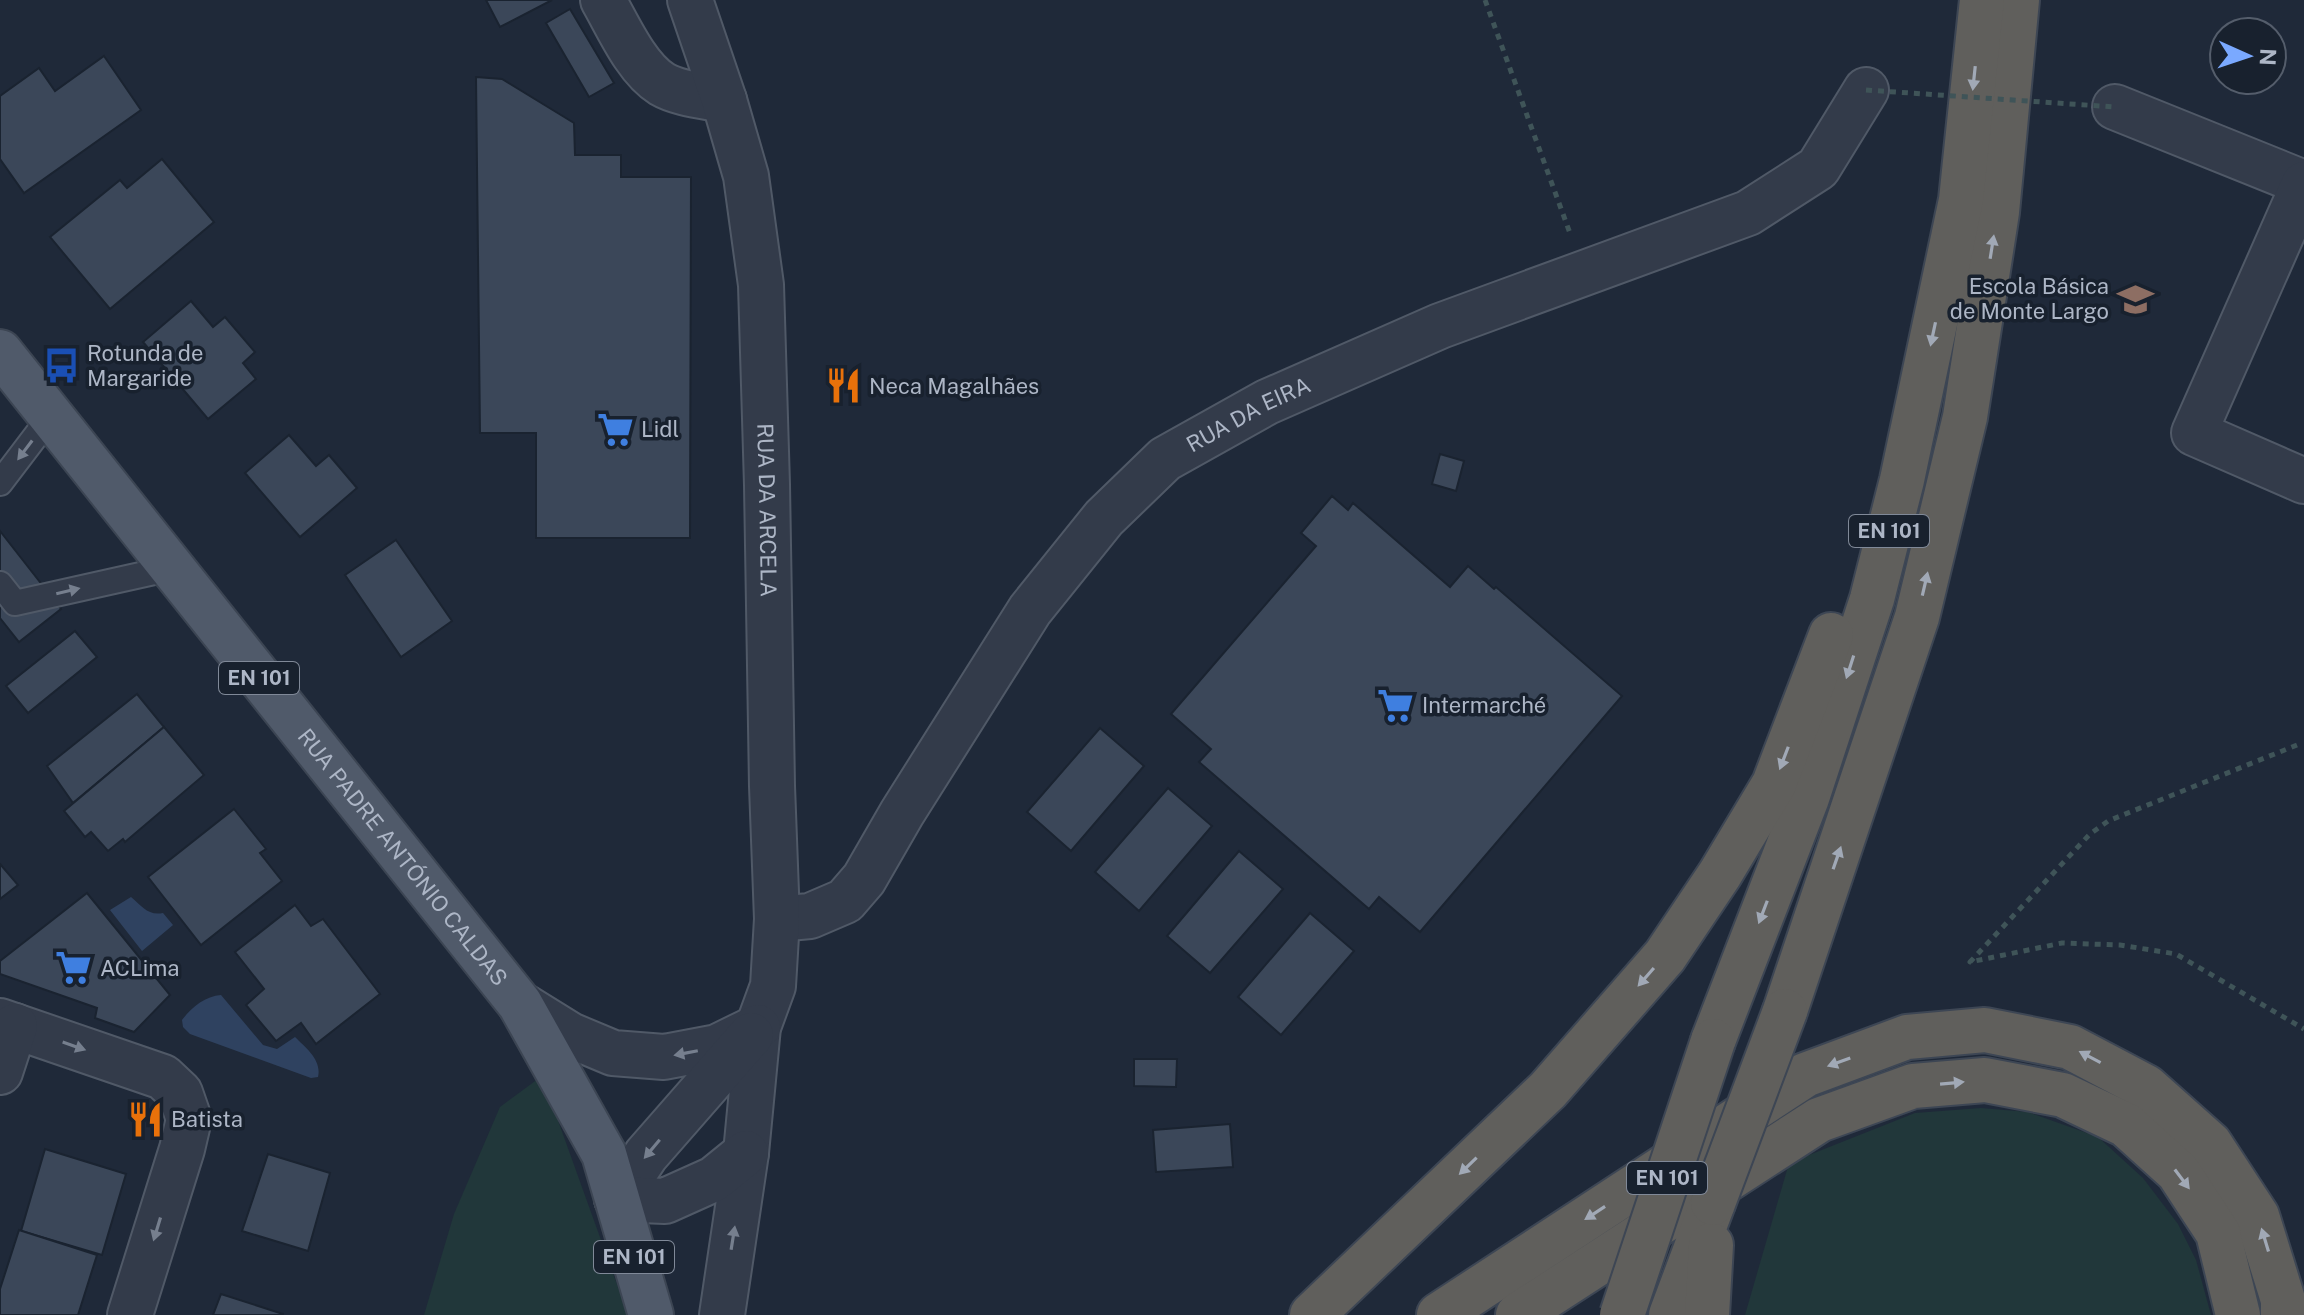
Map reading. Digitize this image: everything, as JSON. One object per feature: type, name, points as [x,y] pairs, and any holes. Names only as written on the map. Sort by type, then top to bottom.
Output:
[{"type":"highway","name":"EN 101","points":[[1622,1315],[1713,1041],[1807,798],[1872,599],[1902,480],[1961,200],[1982,0]]},
{"type":"highway","name":"EN 101","points":[[1671,1315],[1785,1011],[1917,617],[1965,417],[1997,212],[2017,0]]},
{"type":"highway","points":[[1312,1315],[1548,1090],[1665,956],[1720,874],[1774,784],[1839,614],[1872,599]]},
{"type":"highway","points":[[1439,1315],[1805,1075],[1907,1037],[1985,1030],[2070,1047],[2146,1087],[2210,1144],[2257,1216],[2283,1300],[2283,1315]]},
{"type":"highway","points":[[1518,1315],[1819,1120],[1913,1086],[1985,1080],[2063,1095],[2126,1125],[2178,1172],[2218,1233],[2238,1315]]},
{"type":"highway","points":[[1707,1315],[1713,1203]]},
{"type":"main road","name":"RUA PADRE ANTÓNIO CALDAS","points":[[8,374],[51,416],[520,1004],[604,1154],[617,1199]]},
{"type":"main road","name":"EN 101","points":[[617,1199],[651,1315]]},
{"type":"street","points":[[603,0],[636,56],[661,83],[687,93],[724,100]]},
{"type":"street","name":"RUA DA ARCELA","points":[[690,0],[746,176],[761,285],[777,919],[773,986],[758,1027]]},
{"type":"street","name":"RUA DA EIRA","points":[[777,919],[810,916],[845,901],[864,879],[1030,610],[1104,518],[1165,459],[1267,402],[1440,326],[1748,213],[1818,168],[1866,90]]},
{"type":"street","points":[[2115,107],[2304,184],[2194,433],[2304,481]]},
{"type":"street","points":[[520,1004],[570,1035],[613,1053],[664,1057],[717,1047],[758,1027]]},
{"type":"street","points":[[0,1072],[8,1024],[163,1077],[180,1093],[189,1119],[186,1134],[130,1315]]},
{"type":"street","points":[[722,1315],[746,1153],[758,1027]]},
{"type":"street","points":[[617,1199],[646,1155],[758,1027]]},
{"type":"street","points":[[617,1199],[665,1201],[714,1179],[746,1153]]},
{"type":"lane","points":[[0,483],[51,416]]},
{"type":"lane","points":[[0,584],[15,603],[172,568]]},
{"type":"path","points":[[1485,0],[1585,274]]},
{"type":"path","points":[[1866,90],[2115,107]]},
{"type":"path","points":[[2297,745],[2108,821],[2060,864],[1970,962],[2062,943],[2120,945],[2176,954],[2304,1029]]},
{"type":"green space","points":[[542,1076],[628,1315],[424,1315],[454,1214],[500,1107]]},
{"type":"green space","points":[[1981,1108],[2028,1112],[2098,1137],[2143,1178],[2178,1224],[2196,1260],[2211,1315],[1745,1315],[1789,1163],[1915,1113]]},
{"type":"water","points":[[131,897],[149,912],[163,913],[173,925],[142,951],[110,910]]},
{"type":"water","points":[[221,995],[263,1045],[277,1049],[295,1037],[318,1065],[318,1077],[311,1078],[190,1034],[183,1027],[182,1020],[199,1003]]},
{"type":"building","points":[[486,0],[552,0],[500,27]]},
{"type":"building","points":[[570,9],[614,83],[589,97],[546,23]]},
{"type":"building","points":[[104,56],[141,110],[24,193],[0,159],[0,96],[39,68],[55,91]]},
{"type":"building","points":[[476,77],[502,79],[574,123],[575,155],[621,155],[621,177],[691,177],[690,538],[536,538],[536,433],[480,433]]},
{"type":"building","points":[[162,159],[214,222],[110,309],[50,237],[120,180],[127,188]]},
{"type":"building","points":[[191,301],[213,327],[225,317],[255,352],[243,363],[256,379],[208,419],[143,342]]},
{"type":"building","points":[[289,435],[316,466],[329,455],[357,488],[300,537],[245,473]]},
{"type":"building","points":[[1440,454],[1464,461],[1456,491],[1432,484]]},
{"type":"building","name":"Intermarché","points":[[1332,496],[1348,510],[1353,503],[1450,587],[1468,566],[1622,696],[1420,932],[1379,897],[1369,909],[1199,762],[1211,749],[1171,714],[1316,546],[1301,533]]},
{"type":"building","points":[[0,531],[61,609],[19,642],[0,618]]},
{"type":"building","points":[[396,540],[452,621],[401,657],[345,575]]},
{"type":"building","points":[[75,631],[97,657],[28,713],[6,686]]},
{"type":"building","points":[[137,694],[164,727],[73,803],[47,766]]},
{"type":"building","points":[[164,727],[204,775],[125,842],[123,839],[108,851],[91,832],[85,837],[64,811]]},
{"type":"building","points":[[1100,728],[1144,766],[1071,851],[1027,812]]},
{"type":"building","points":[[1168,788],[1212,826],[1139,911],[1095,872]]},
{"type":"building","points":[[234,809],[266,849],[260,853],[282,881],[201,945],[148,877]]},
{"type":"building","points":[[1239,851],[1283,889],[1210,973],[1167,936]]},
{"type":"building","points":[[0,864],[18,885],[0,899]]},
{"type":"building","name":"ACLima","points":[[87,893],[170,995],[134,1032],[95,1018],[97,1008],[0,974],[0,961]]},
{"type":"building","points":[[295,905],[311,926],[323,919],[380,994],[316,1044],[301,1023],[276,1041],[246,1005],[264,989],[235,952]]},
{"type":"building","points":[[1310,913],[1354,951],[1281,1035],[1238,997]]},
{"type":"building","points":[[1134,1059],[1177,1059],[1176,1087],[1134,1086]]},
{"type":"building","points":[[1230,1124],[1233,1167],[1156,1172],[1153,1130]]},
{"type":"building","points":[[45,1149],[126,1174],[102,1255],[21,1231]]},
{"type":"building","points":[[268,1154],[330,1173],[308,1251],[242,1231]]},
{"type":"building","points":[[19,1230],[97,1255],[78,1315],[0,1315],[0,1289]]},
{"type":"building","points":[[221,1294],[283,1314],[283,1315],[213,1315]]},
{"type":"place","name":"Escola Básica de Monte Largo","points":[[2135,299]]},
{"type":"place","name":"Rotunda de Margaride","points":[[61,366]]},
{"type":"place","name":"Neca Magalhães","points":[[843,386]]},
{"type":"place","name":"Lidl","points":[[615,429]]},
{"type":"place","name":"Intermarché","points":[[1396,705]]},
{"type":"place","name":"ACLima","points":[[74,968]]},
{"type":"place","name":"Batista","points":[[145,1119]]}]
